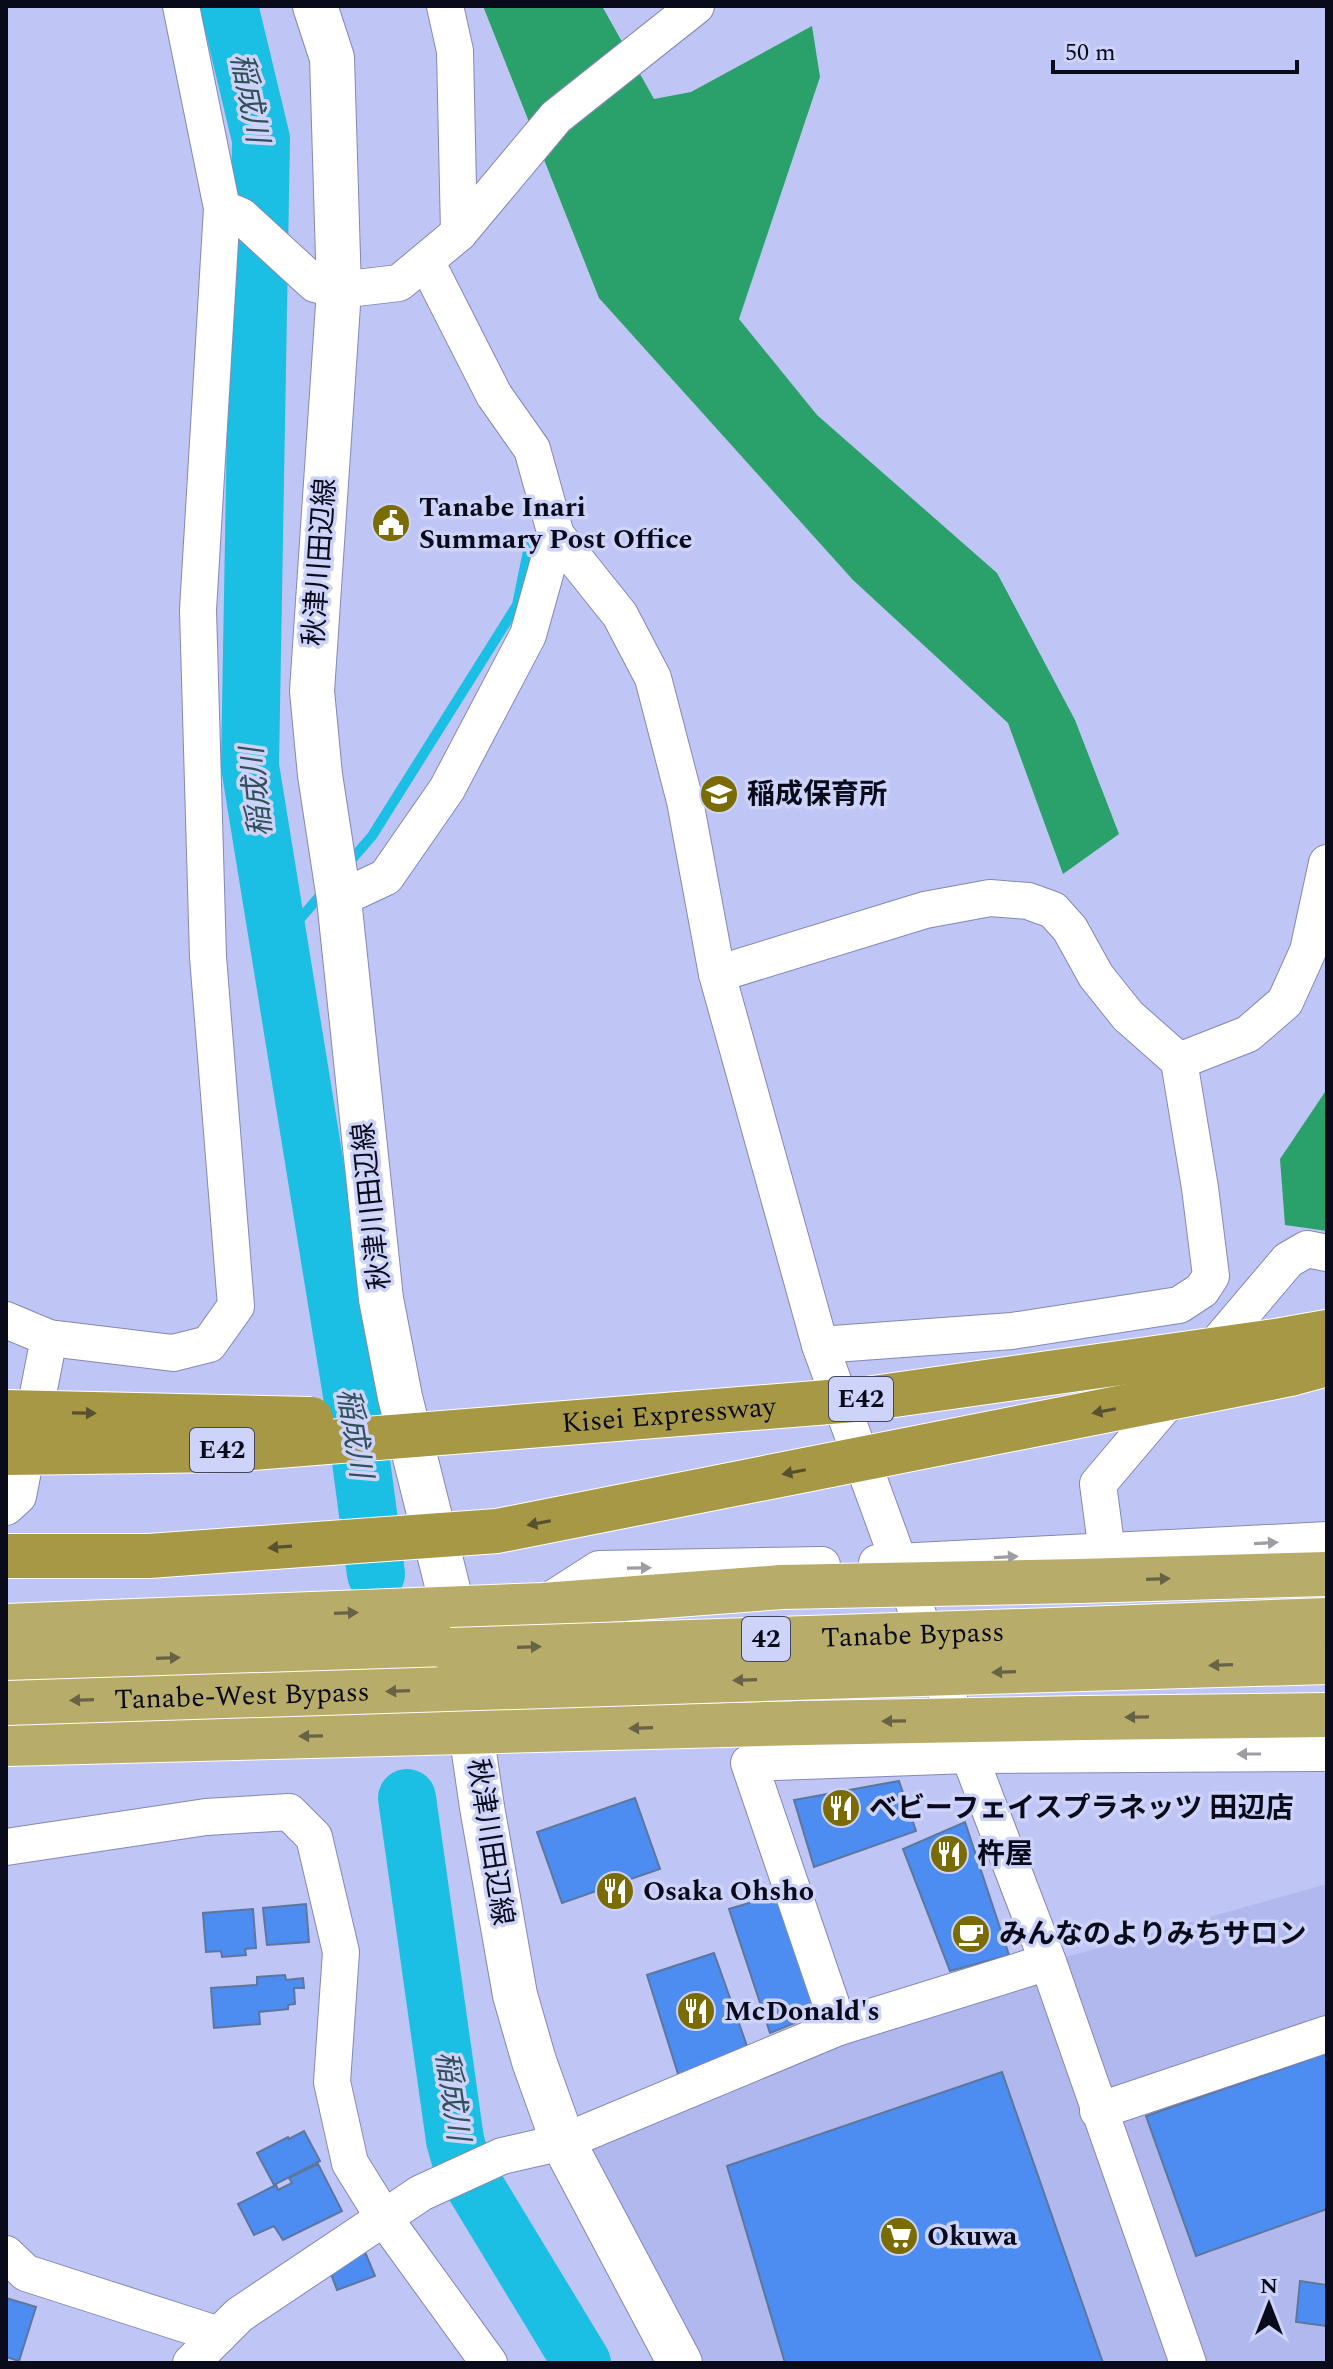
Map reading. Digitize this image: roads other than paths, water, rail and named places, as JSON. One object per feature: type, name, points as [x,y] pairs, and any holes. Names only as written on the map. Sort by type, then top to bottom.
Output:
[{"type":"highway","name":"Kisei Expressway","points":[[6,1453],[228,1450],[866,1399],[1300,1360],[1327,1332]]},
{"type":"highway","points":[[6,1556],[149,1556],[497,1531],[1300,1360]]},
{"type":"highway","points":[[6,1412],[293,1417],[437,1433]]},
{"type":"highway","name":"42","points":[[452,1630],[543,1605],[1093,1566],[1327,1574]]},
{"type":"highway","name":"Tanabe Bypass","points":[[476,1689],[1082,1649],[1327,1620]]},
{"type":"highway","name":"Tanabe-West Bypass","points":[[9,1638],[452,1630]]},
{"type":"highway","name":"Tanabe Bypass","points":[[452,1630],[1082,1649],[1327,1662]]},
{"type":"highway","name":"Tanabe-West Bypass","points":[[6,1703],[476,1689]]},
{"type":"highway","points":[[13,1744],[803,1723],[1327,1715]]},
{"type":"main road","name":"秋津川田辺線","points":[[315,6],[332,58],[312,691],[320,775],[339,899],[381,1299],[473,1732],[482,1807],[515,1995],[534,2061],[563,2142],[680,2363]]},
{"type":"street","points":[[6,1320],[49,1338],[173,1353],[209,1344],[236,1306],[208,957],[198,610],[232,212],[181,6]]},
{"type":"street","points":[[445,6],[455,51],[459,233]]},
{"type":"street","points":[[232,212],[327,287],[399,283],[459,233],[556,117],[696,6]]},
{"type":"street","points":[[426,261],[494,395],[532,449],[556,535],[620,615],[653,678],[685,801],[717,974],[820,1345],[1048,1962],[1188,2363]]},
{"type":"street","points":[[339,899],[386,877],[447,789],[528,635],[556,535]]},
{"type":"street","points":[[1179,1061],[1248,1034],[1285,1002],[1308,951],[1327,863]]},
{"type":"street","points":[[717,974],[925,910],[990,898],[1028,901],[1053,910],[1070,929],[1096,976],[1128,1016],[1179,1061],[1211,1276],[1202,1290],[1179,1305],[1012,1331],[820,1345]]},
{"type":"street","points":[[1093,1566],[1098,1484],[1288,1260],[1307,1249],[1327,1253]]},
{"type":"street","points":[[6,1507],[18,1496],[49,1338]]},
{"type":"street","points":[[543,1605],[599,1569],[901,1563],[1093,1566],[1327,1540]]},
{"type":"street","points":[[839,2027],[749,1763],[969,1755],[1327,1753]]},
{"type":"street","points":[[6,1847],[206,1817],[289,1812],[314,1837],[341,1952],[332,2082],[350,2163],[384,2218],[489,2363]]},
{"type":"street","points":[[191,2363],[239,2315],[421,2193],[502,2156],[563,2142],[839,2027],[1048,1962]]},
{"type":"street","points":[[1098,2111],[1327,2034]]},
{"type":"street","points":[[13,2267],[219,2335]]},
{"type":"waterway","name":"稲成川","points":[[229,6],[261,139],[250,766],[353,1401],[376,1574]]},
{"type":"waterway","points":[[346,866],[372,836],[517,605],[530,541]]},
{"type":"waterway","points":[[279,943],[325,890]]},
{"type":"waterway","name":"稲成川","points":[[407,1798],[455,2140],[462,2165],[582,2363]]},
{"type":"place","name":"Tanabe Inari Summary Post Office","points":[[391,523]]},
{"type":"place","name":"稲成保育所","points":[[719,794]]},
{"type":"place","name":"ベビーフェイスプラネッツ 田辺店","points":[[841,1808]]},
{"type":"place","name":"杵屋","points":[[949,1854]]},
{"type":"place","name":"Osaka Ohsho","points":[[615,1891]]},
{"type":"place","name":"みんなのよりみちサロン","points":[[971,1934]]},
{"type":"place","name":"McDonald's","points":[[696,2011]]},
{"type":"place","name":"Okuwa","points":[[899,2236]]}]
